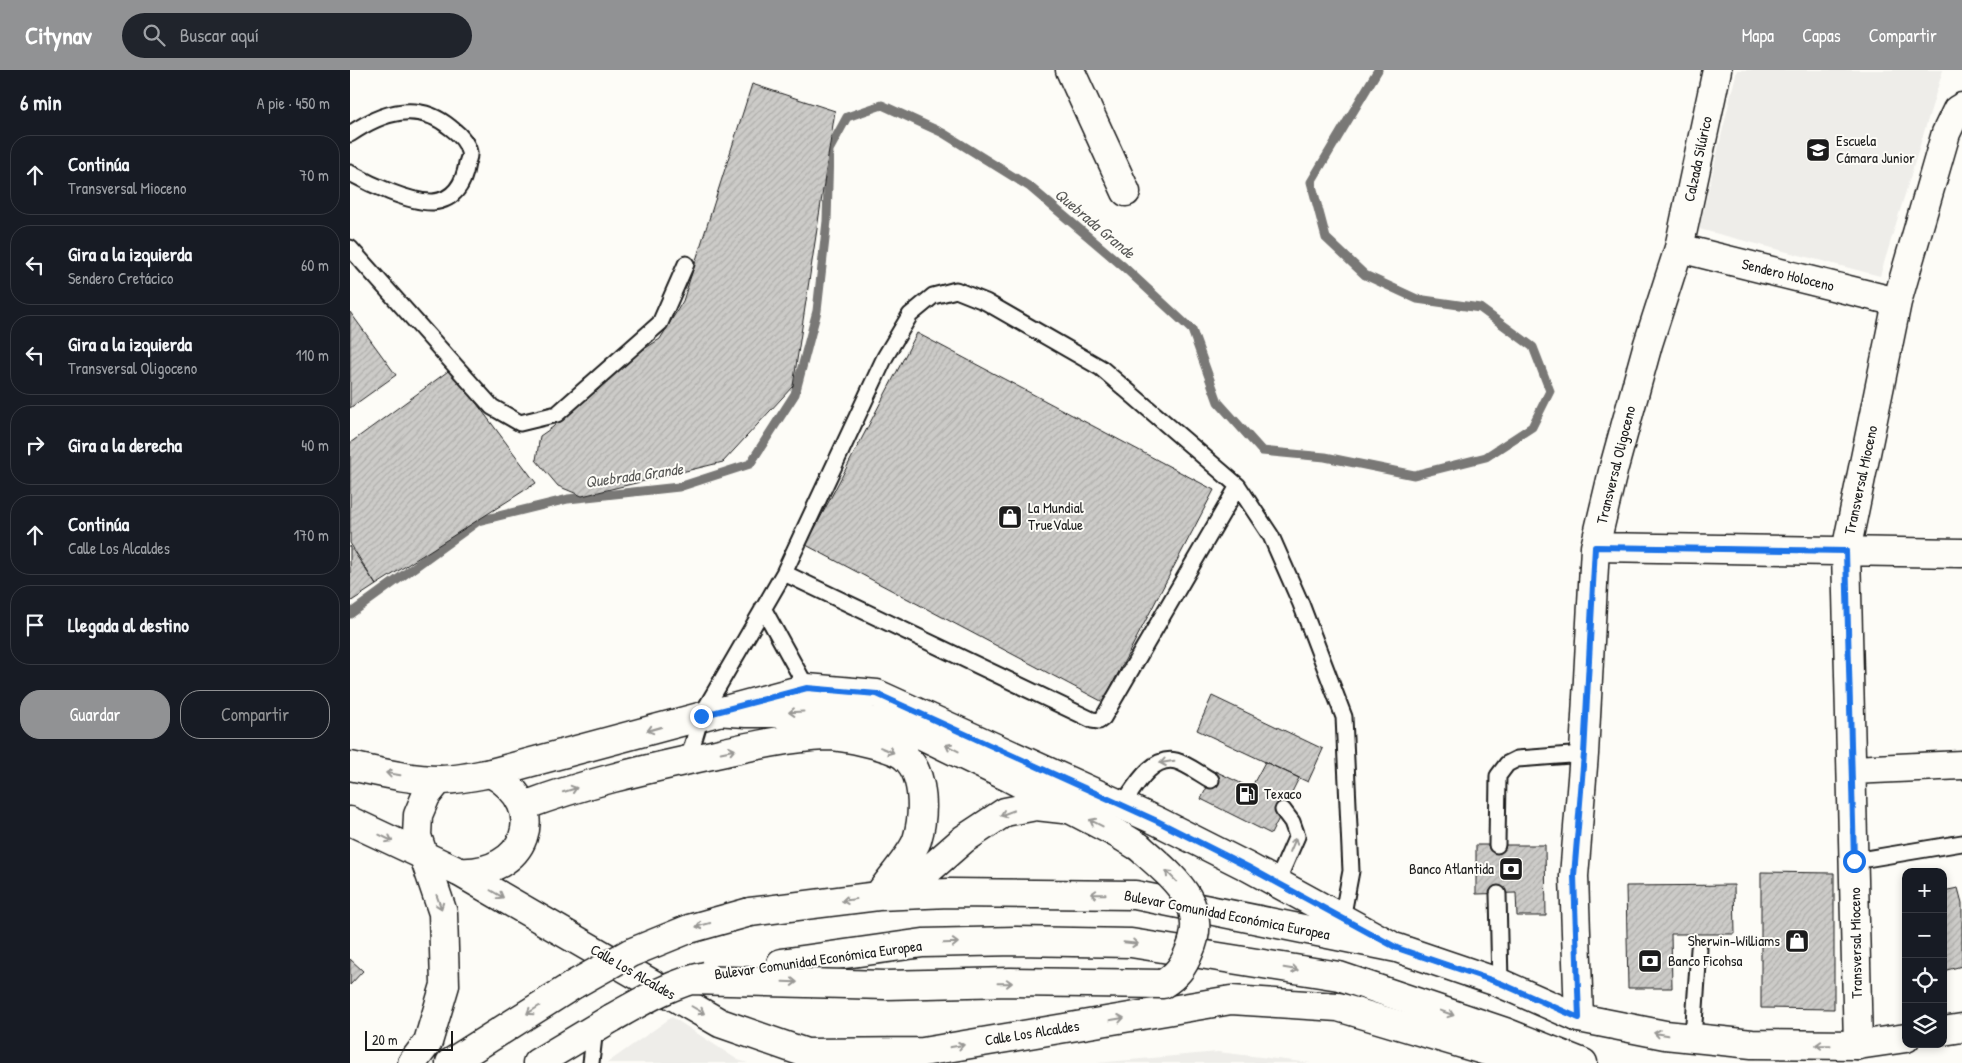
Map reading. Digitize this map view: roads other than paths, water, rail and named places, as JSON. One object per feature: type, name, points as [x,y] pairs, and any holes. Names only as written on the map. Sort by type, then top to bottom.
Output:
[{"type":"main road","points":[[1070,70],[1126,192]]},
{"type":"main road","name":"Calzada Silúrico","points":[[1679,248],[1717,70]]},
{"type":"main road","name":"Transversal Mioceno","points":[[1858,1045],[1846,551],[1897,302],[1946,133],[1957,110],[1962,107]]},
{"type":"main road","name":"Sendero Holoceno","points":[[1679,248],[1897,302]]},
{"type":"main road","name":"Transversal Oligoceno","points":[[1579,1018],[1574,876],[1584,754],[1595,547],[1614,467],[1648,344],[1679,248]]},
{"type":"main road","points":[[1595,547],[1962,553]]},
{"type":"main road","points":[[350,766],[393,775],[439,780],[491,773],[708,713],[807,688],[877,694],[1122,805],[1277,882],[1397,948]]},
{"type":"main road","points":[[689,980],[886,985],[1010,982],[1163,984],[1176,975],[1192,945],[1196,924],[1194,912],[1186,894],[1170,875],[1139,847],[1072,810],[941,743],[911,730],[830,712],[708,713]]},
{"type":"main road","points":[[524,806],[566,790],[688,760],[777,742],[827,736],[868,742],[905,757],[917,775],[921,802],[920,823],[916,842],[889,895]]},
{"type":"main road","points":[[1852,770],[1962,766]]},
{"type":"main road","points":[[459,872],[487,871],[510,856],[518,846],[524,833],[526,820],[524,806],[510,787],[491,773]]},
{"type":"main road","points":[[412,1063],[428,1042],[445,985],[443,913],[422,856],[417,836],[418,815],[426,796],[439,780]]},
{"type":"main road","points":[[889,895],[964,839],[1005,812],[1036,806],[1072,810]]},
{"type":"main road","name":"Calle Los Alcaldes","points":[[350,821],[459,872],[720,1023],[806,1053],[923,1052],[1231,1000],[1338,1007],[1520,1061],[1553,1063]]},
{"type":"main road","name":"Bulevar Comunidad Económica Europea","points":[[450,1063],[575,984],[638,950],[689,929],[750,912],[889,895],[1135,895],[1397,948],[1500,983],[1579,1018],[1665,1035],[1752,1044],[1858,1045],[1902,1039]]},
{"type":"main road","name":"Bulevar Comunidad Económica Europea","points":[[537,1063],[649,996],[689,980],[781,963],[923,943],[1016,941],[1131,943],[1339,976],[1505,1032],[1583,1063]]},
{"type":"main road","points":[[1947,1030],[1962,1028]]},
{"type":"lane","points":[[350,134],[372,119],[401,112],[428,113],[462,137],[469,152],[465,178],[452,196],[432,202],[396,194],[350,173]]},
{"type":"lane","points":[[350,248],[492,407],[520,423],[557,414],[660,323],[686,264]]},
{"type":"lane","points":[[688,760],[708,713],[763,608],[784,573],[885,357],[910,315],[932,296],[956,290],[986,302],[1101,368],[1238,486],[1271,536],[1301,604],[1344,717],[1351,872],[1342,918]]},
{"type":"lane","points":[[784,573],[1083,716],[1099,721],[1103,718],[1238,486]]},
{"type":"lane","points":[[763,608],[807,688]]},
{"type":"lane","points":[[1497,844],[1498,776],[1507,764],[1517,758],[1584,754]]},
{"type":"lane","points":[[1122,805],[1151,767],[1161,762],[1176,761],[1210,780]]},
{"type":"lane","points":[[1277,882],[1297,836],[1292,822],[1283,810]]},
{"type":"lane","points":[[1854,861],[1961,848]]},
{"type":"lane","points":[[1498,894],[1500,983]]},
{"type":"lane","points":[[1693,1038],[1699,949]]},
{"type":"lane","points":[[591,1063],[604,1023]]},
{"type":"waterway","name":"Quebrada Grande","points":[[350,614],[478,521],[568,499],[679,487],[750,464],[795,394],[817,311],[827,221],[829,150],[847,117],[882,105],[943,133],[1030,187],[1124,267],[1192,330],[1218,402],[1262,451],[1325,457],[1414,475],[1486,457],[1532,427],[1550,391],[1533,347],[1480,308],[1417,299],[1365,275],[1326,238],[1311,182],[1378,70]]},
{"type":"place","name":"Escuela Cámara Junior","points":[[1818,150]]},
{"type":"place","name":"La Mundial TrueValue","points":[[1010,517]]},
{"type":"place","name":"Texaco","points":[[1247,794]]},
{"type":"place","name":"Banco Atlantida","points":[[1511,869]]},
{"type":"place","name":"Sherwin-Williams","points":[[1797,941]]},
{"type":"place","name":"Banco Ficohsa","points":[[1650,961]]}]
